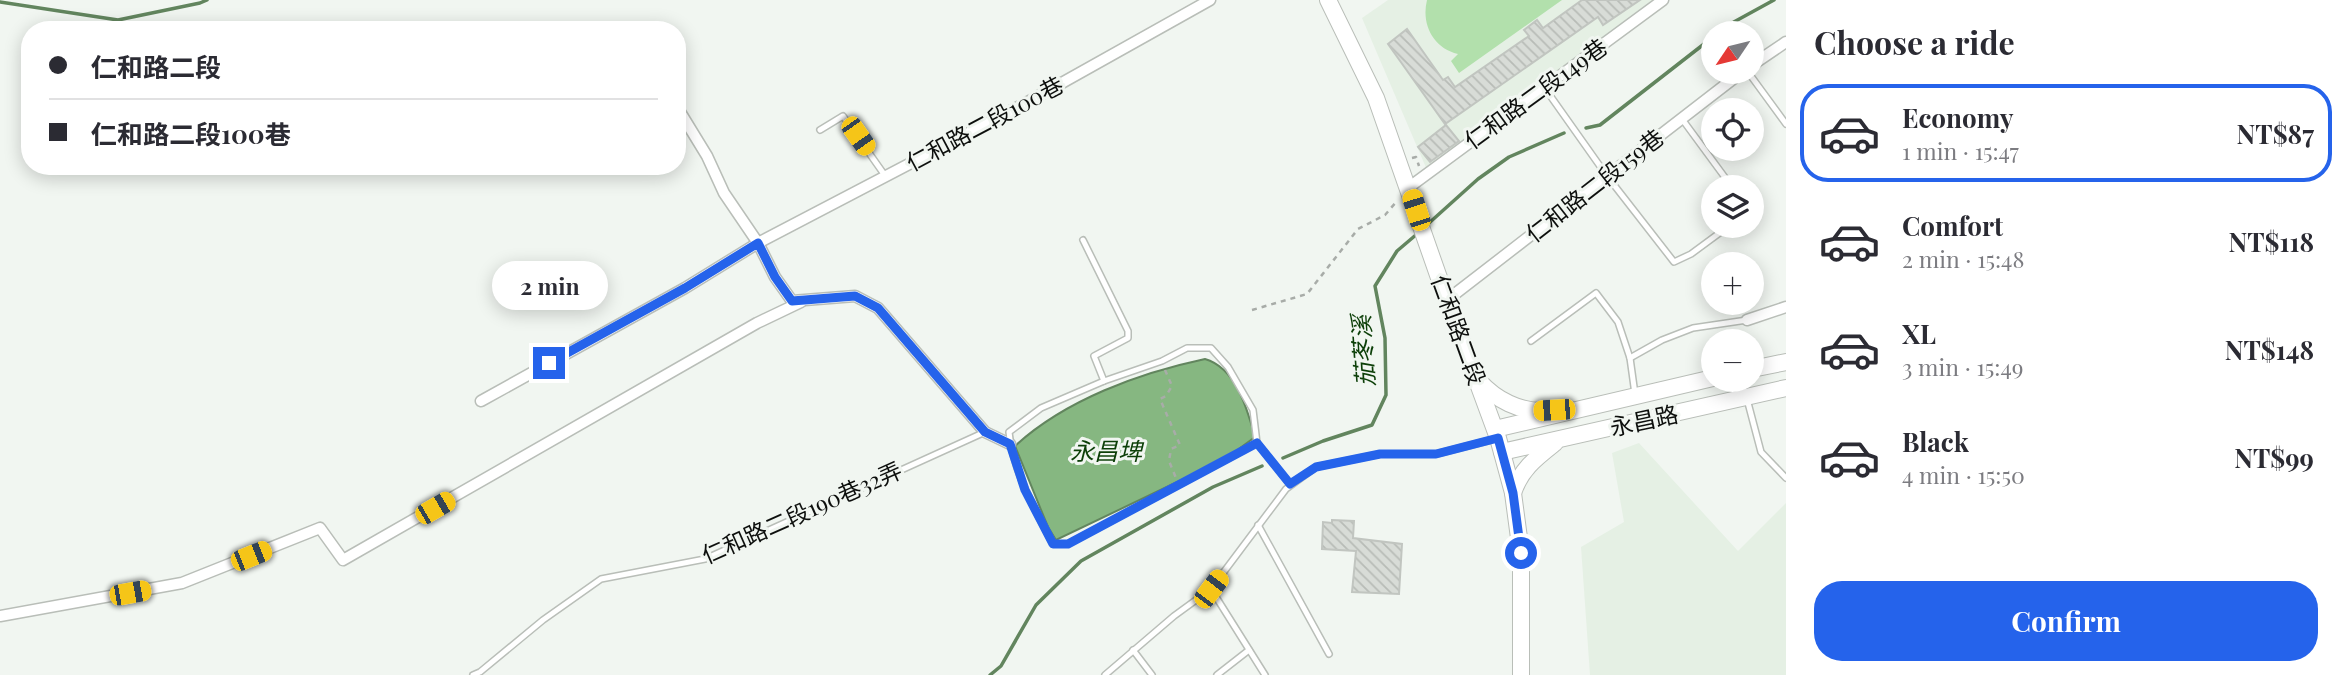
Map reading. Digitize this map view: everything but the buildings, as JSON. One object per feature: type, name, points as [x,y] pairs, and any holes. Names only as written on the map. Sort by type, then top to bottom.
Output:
[{"type":"main road","name":"仁和路二段","points":[[1328,0],[1376,98],[1498,440],[1513,493],[1521,553],[1521,675]]},
{"type":"main road","points":[[1764,367],[1786,362]]},
{"type":"main road","points":[[1475,376],[1493,394],[1512,406],[1532,412],[1576,409]]},
{"type":"main road","name":"永昌路","points":[[1498,440],[1576,409],[1701,380]]},
{"type":"main road","name":"永昌路","points":[[1498,440],[1563,438],[1786,388]]},
{"type":"main road","points":[[1513,493],[1523,471],[1533,460],[1563,438]]},
{"type":"street","name":"仁和路二段100巷","points":[[481,401],[685,288],[758,243],[1026,103],[1210,0]]},
{"type":"street","name":"仁和路二段149巷","points":[[1408,188],[1663,0]]},
{"type":"street","points":[[1764,57],[1785,44]]},
{"type":"street","name":"仁和路二段159巷","points":[[1447,300],[1726,84]]},
{"type":"street","points":[[686,122],[707,156],[724,193],[758,243],[783,290],[792,301],[855,296],[878,308],[985,432],[1010,444]]},
{"type":"street","points":[[0,616],[183,583],[320,528],[343,560],[757,323],[801,302]]},
{"type":"street","points":[[1747,320],[1786,307]]},
{"type":"lane","points":[[1757,84],[1786,124]]},
{"type":"lane","points":[[1544,87],[1607,176],[1674,261],[1692,254],[1713,238]]},
{"type":"lane","points":[[820,130],[843,116],[886,177]]},
{"type":"lane","points":[[1681,119],[1723,175]]},
{"type":"lane","points":[[1083,240],[1128,331],[1128,338],[1094,356],[1104,381]]},
{"type":"lane","points":[[1531,341],[1596,293],[1618,322],[1630,358],[1635,394]]},
{"type":"lane","points":[[1630,358],[1662,340],[1693,328],[1747,320]]},
{"type":"lane","points":[[1257,443],[1068,544],[1053,544],[1025,490],[1010,444],[1009,432],[1041,408],[1104,381],[1187,348],[1211,348],[1228,366],[1252,410],[1257,443],[1290,484]]},
{"type":"lane","points":[[1746,398],[1761,452],[1786,478]]},
{"type":"lane","name":"仁和路二段190巷32弄","points":[[473,675],[601,579],[705,559],[985,432]]},
{"type":"lane","points":[[1105,675],[1211,589],[1290,484],[1316,467],[1380,454],[1436,454],[1498,440]]},
{"type":"lane","points":[[1258,526],[1329,654]]},
{"type":"lane","points":[[1211,589],[1265,675]]},
{"type":"lane","points":[[1133,650],[1152,675]]},
{"type":"lane","points":[[1217,675],[1249,650]]},
{"type":"path","points":[[1416,157],[1420,169]]},
{"type":"path","points":[[1252,310],[1307,294],[1358,229],[1387,212],[1408,188]]},
{"type":"path","points":[[1387,212],[1389,218]]},
{"type":"path","points":[[1162,360],[1172,386],[1166,396],[1160,399],[1180,445],[1171,449],[1169,461],[1179,484]]},
{"type":"shaded area","points":[[1388,0],[1654,0],[1427,170],[1362,18]]},
{"type":"shaded area","points":[[1427,0],[1562,0],[1459,73],[1451,61],[1458,54],[1442,46],[1431,34],[1426,18]]},
{"type":"shaded area","points":[[1639,443],[1738,551],[1786,503],[1786,675],[1590,675],[1581,547],[1624,522],[1612,453]]},
{"type":"water","name":"永昌埤","points":[[1205,359],[1225,371],[1232,380],[1244,402],[1255,437],[1225,459],[1056,540],[1048,527],[1015,446],[1056,415],[1104,390],[1154,372]]},
{"type":"waterway","points":[[0,2],[118,20],[207,0]]},
{"type":"waterway","name":"茄苳溪","points":[[1736,21],[1774,0]]},
{"type":"waterway","name":"茄苳溪","points":[[1586,128],[1600,125],[1701,46]]},
{"type":"waterway","name":"茄苳溪","points":[[1429,223],[1478,179],[1509,157],[1564,133]]},
{"type":"waterway","name":"茄苳溪","points":[[1283,458],[1372,425],[1386,395],[1385,338],[1375,286],[1397,251],[1417,234]]},
{"type":"waterway","name":"茄苳溪","points":[[990,675],[1001,666],[1036,605],[1081,561],[1213,487],[1262,466]]},
{"type":"route","points":[[549,363],[685,288],[758,243],[775,277],[792,301],[855,296],[878,308],[985,432],[1010,444],[1025,490],[1053,544],[1068,544],[1257,443],[1290,484],[1316,467],[1380,454],[1436,454],[1498,438],[1513,493],[1521,553]]}]
